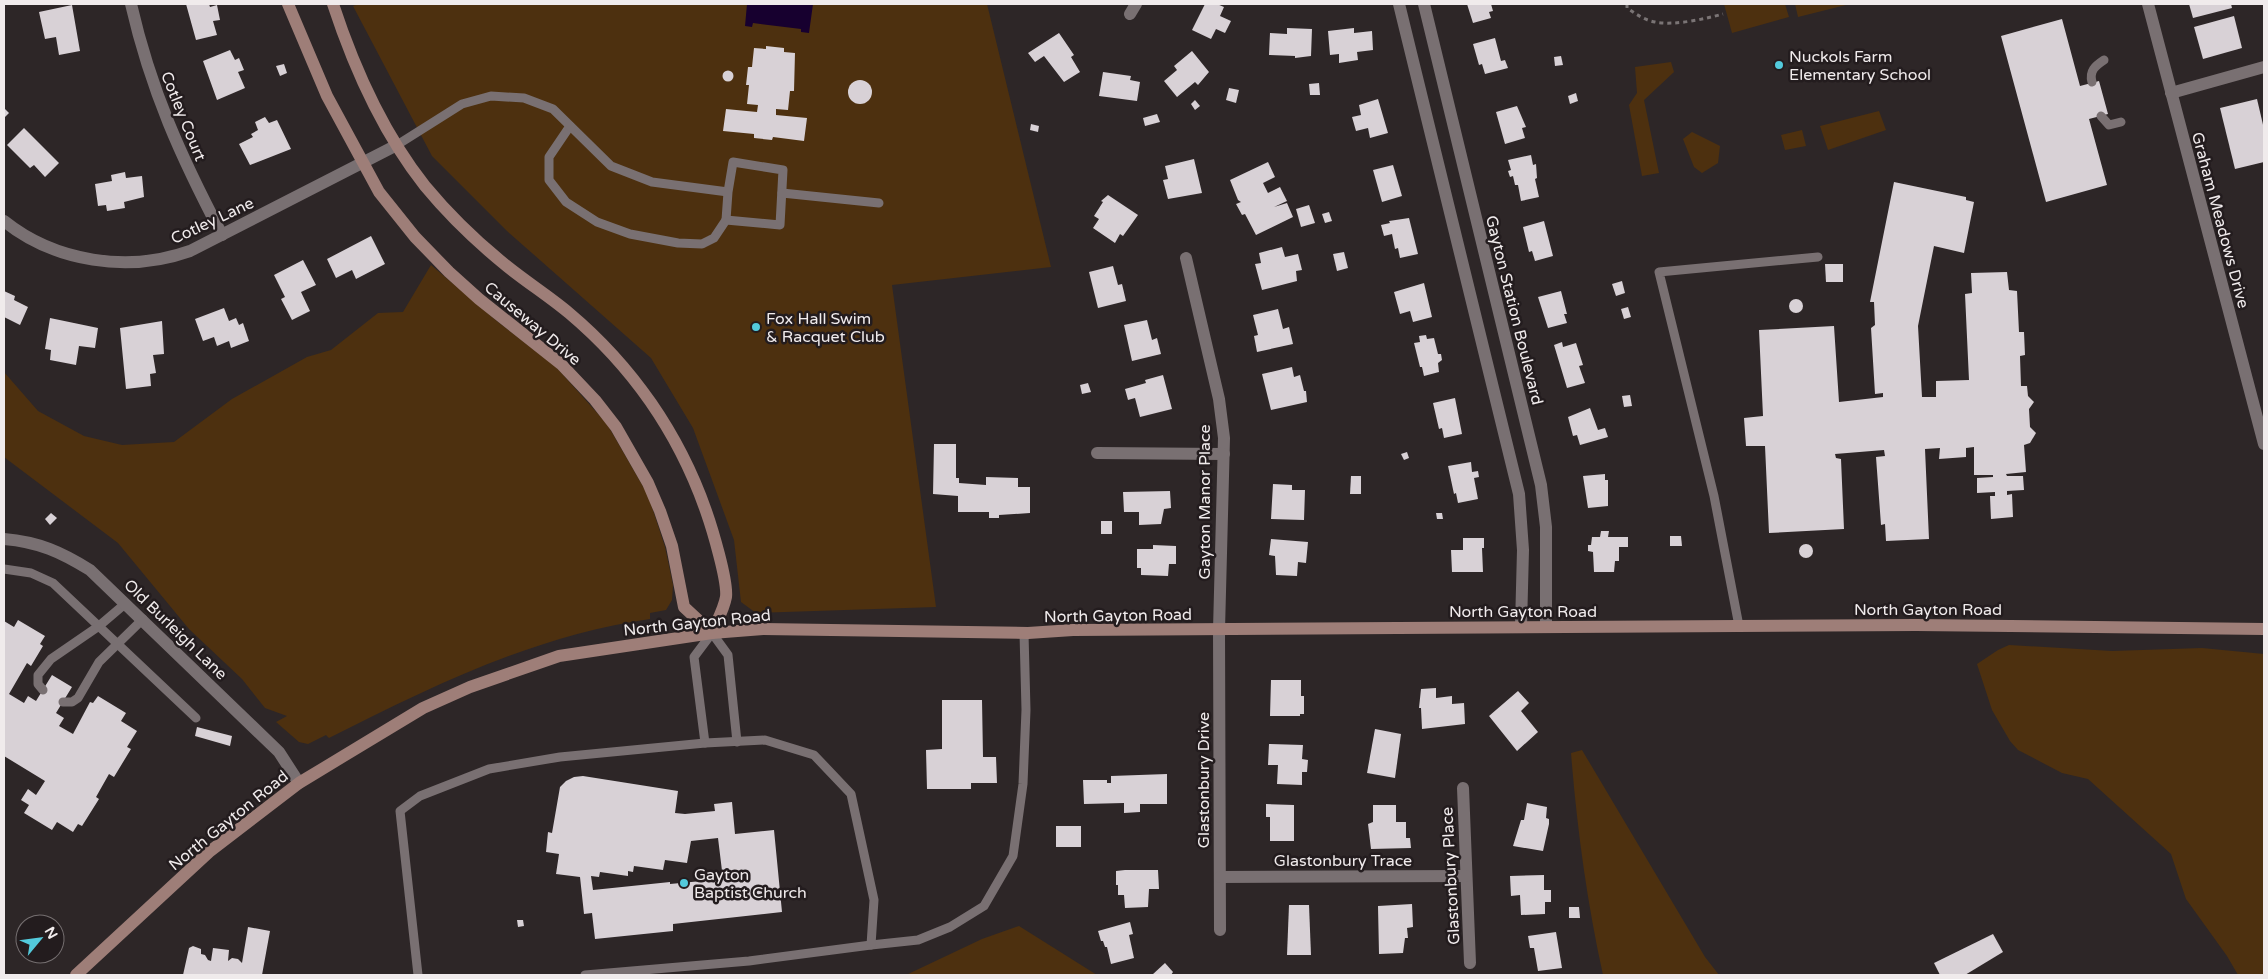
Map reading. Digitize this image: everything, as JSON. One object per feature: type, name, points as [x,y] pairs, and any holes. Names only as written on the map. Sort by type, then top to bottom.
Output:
[{"type":"street","name":"Cotley Court","points":[[131,4],[151,80],[170,130],[189,173],[222,235]]},
{"type":"street","name":"Causeway Drive","points":[[288,4],[327,96],[379,192],[422,244],[478,299],[561,364],[595,400],[616,427],[648,482],[660,511],[672,546],[684,606],[712,633],[726,597],[719,556],[699,489],[682,453],[655,407],[628,371],[602,343],[569,313],[506,265],[448,212],[425,186],[397,145],[355,64],[333,4]]},
{"type":"street","points":[[1399,4],[1519,494],[1523,550],[1521,626]]},
{"type":"street","name":"Gayton Station Boulevard","points":[[1424,4],[1541,485],[1546,527],[1546,627]]},
{"type":"street","name":"Graham Meadows Drive","points":[[2148,4],[2264,444]]},
{"type":"street","points":[[2171,93],[2264,67]]},
{"type":"street","name":"Cotley Lane","points":[[4,221],[45,247],[73,256],[105,262],[129,263],[157,260],[190,251],[397,145]]},
{"type":"street","name":"Gayton Manor Place","points":[[1186,258],[1218,399],[1224,454],[1218,630]]},
{"type":"street","points":[[1097,453],[1224,454]]},
{"type":"street","name":"Old Burleigh Lane","points":[[4,539],[44,545],[90,570],[279,752],[299,783]]},
{"type":"street","name":"North Gayton Road","points":[[76,975],[209,852],[299,783],[423,708],[470,687],[559,656],[712,633],[763,629],[1024,633],[1073,630],[1916,624],[2264,628]]},
{"type":"street","name":"Glastonbury Drive","points":[[1218,630],[1220,930]]},
{"type":"street","name":"Glastonbury Place","points":[[1463,788],[1470,963]]},
{"type":"street","name":"Glastonbury Trace","points":[[1220,877],[1466,876]]},
{"type":"lane","points":[[2092,82],[2090,75],[2094,68],[2104,60]]},
{"type":"lane","points":[[397,145],[462,104],[491,96],[524,98],[553,109],[611,166],[652,182],[728,192]]},
{"type":"lane","points":[[2101,116],[2109,125],[2121,122]]},
{"type":"lane","points":[[570,126],[549,157],[549,180],[566,202],[597,222],[630,234],[678,243],[702,244],[714,238],[726,220],[733,162],[783,170],[780,225],[726,220]]},
{"type":"lane","points":[[782,193],[878,203]]},
{"type":"lane","points":[[1739,626],[1714,496],[1658,272],[1818,257]]},
{"type":"lane","points":[[4,569],[31,573],[53,583],[118,642],[196,718]]},
{"type":"lane","points":[[43,690],[38,684],[38,675],[50,659],[99,626],[126,603]]},
{"type":"lane","points":[[63,702],[72,702],[78,698],[99,662],[143,619]]},
{"type":"lane","points":[[705,744],[694,657],[712,633],[728,655],[737,742]]},
{"type":"lane","points":[[585,975],[749,961],[918,940],[950,927],[984,906],[1013,856],[1024,775],[1026,710],[1024,633]]},
{"type":"lane","points":[[418,975],[400,811],[420,796],[489,769],[560,757],[705,744],[766,740],[814,755],[851,794],[874,900],[871,945]]},
{"type":"path","points":[[1626,4],[1627,8],[1641,17],[1657,23],[1685,21],[1723,14]]},
{"type":"shaded area","name":"Fox Hall Swim & Racquet Club","points":[[359,4],[987,4],[1051,267],[892,285],[936,607],[756,613],[741,602],[734,540],[693,428],[651,358],[507,231],[432,156],[353,6]]},
{"type":"shaded area","points":[[747,4],[813,4],[809,33],[801,32],[801,29],[753,23],[752,27],[745,26]]},
{"type":"shaded area","points":[[1724,4],[1785,4],[1789,17],[1732,33]]},
{"type":"shaded area","points":[[1795,4],[1850,4],[1798,17]]},
{"type":"shaded area","points":[[1671,62],[1674,72],[1644,100],[1659,173],[1642,176],[1629,105],[1637,93],[1635,67]]},
{"type":"shaded area","points":[[1879,111],[1886,130],[1828,150],[1820,126]]},
{"type":"shaded area","points":[[1802,130],[1806,146],[1785,150],[1781,135]]},
{"type":"shaded area","points":[[1692,132],[1720,146],[1718,163],[1702,173],[1694,167],[1683,139]]},
{"type":"shaded area","points":[[431,265],[498,322],[556,367],[607,424],[648,495],[665,547],[673,585],[672,600],[666,610],[650,613],[650,619],[565,637],[524,650],[445,682],[329,738],[326,735],[308,744],[299,742],[276,722],[287,716],[265,708],[242,679],[189,629],[118,543],[4,457],[4,372],[38,411],[84,436],[122,445],[174,442],[232,399],[307,357],[331,350],[378,313],[403,312]]},
{"type":"shaded area","points":[[2009,645],[2112,651],[2202,648],[2264,654],[2264,975],[2238,975],[2227,956],[2186,899],[2171,854],[2088,779],[2062,773],[2018,750],[2010,741],[1992,710],[1977,664]]},
{"type":"shaded area","points":[[1582,750],[1705,957],[1719,975],[1603,975],[1587,893],[1573,781],[1571,753]]},
{"type":"shaded area","points":[[1019,926],[1097,975],[906,975],[982,939]]},
{"type":"building","points":[[186,4],[209,4],[210,7],[217,5],[220,20],[213,21],[217,35],[196,40]]},
{"type":"building","points":[[1205,4],[1217,4],[1224,7],[1220,16],[1231,21],[1225,33],[1216,29],[1211,39],[1192,30]]},
{"type":"building","points":[[1467,4],[1491,4],[1493,11],[1489,12],[1491,18],[1473,23]]},
{"type":"building","points":[[2189,4],[2231,4],[2232,8],[2193,18]]},
{"type":"building","points":[[72,5],[80,51],[59,55],[56,37],[45,39],[39,12]]},
{"type":"building","points":[[2234,16],[2242,48],[2203,59],[2194,27]]},
{"type":"building","points":[[2062,19],[2080,86],[2099,81],[2108,114],[2089,119],[2107,185],[2046,202],[2001,36]]},
{"type":"building","points":[[1287,28],[1312,29],[1311,56],[1295,58],[1295,56],[1269,55],[1270,33],[1287,34]]},
{"type":"building","points":[[1354,28],[1354,33],[1372,31],[1373,50],[1357,52],[1358,60],[1339,63],[1339,54],[1330,55],[1328,31]]},
{"type":"building","points":[[1059,33],[1074,55],[1071,57],[1080,72],[1064,82],[1044,56],[1035,62],[1028,53]]},
{"type":"building","points":[[1495,38],[1501,61],[1505,60],[1508,68],[1485,74],[1482,64],[1479,65],[1473,44]]},
{"type":"building","points":[[766,46],[784,48],[784,52],[795,53],[794,91],[790,91],[788,110],[776,109],[776,115],[807,118],[804,141],[773,137],[772,140],[754,138],[754,134],[723,131],[726,109],[757,112],[758,105],[747,104],[749,85],[746,85],[748,67],[752,67],[754,48],[766,49]]},
{"type":"building","points":[[230,50],[235,60],[239,58],[244,70],[238,72],[245,88],[217,100],[203,61]]},
{"type":"building","points":[[1192,51],[1209,72],[1198,85],[1195,82],[1177,97],[1164,81],[1177,70],[1174,66]]},
{"type":"building","points":[[1561,56],[1563,65],[1555,66],[1554,57]]},
{"type":"building","points":[[284,64],[287,73],[280,76],[276,66]]},
{"type":"building","points":[[728,70],[734,76],[728,82],[722,76]]},
{"type":"building","points":[[1103,72],[1131,76],[1130,80],[1140,82],[1137,101],[1099,96]]},
{"type":"building","points":[[860,80],[869,83],[872,92],[869,101],[860,104],[851,101],[848,92],[851,83]]},
{"type":"building","points":[[1319,83],[1320,95],[1310,95],[1309,84]]},
{"type":"building","points":[[1229,88],[1239,90],[1236,103],[1226,100]]},
{"type":"building","points":[[1576,93],[1578,101],[1570,104],[1568,96]]},
{"type":"building","points":[[1378,99],[1388,133],[1370,138],[1368,128],[1356,131],[1352,117],[1361,115],[1359,105]]},
{"type":"building","points":[[2257,99],[2264,129],[2264,162],[2235,169],[2220,108]]},
{"type":"building","points":[[1195,100],[1200,106],[1195,110],[1191,104]]},
{"type":"building","points":[[1517,106],[1526,127],[1522,128],[1525,138],[1505,144],[1496,112]]},
{"type":"building","points":[[4,108],[9,113],[4,118]]},
{"type":"building","points":[[1157,114],[1160,122],[1145,126],[1143,118]]},
{"type":"building","points":[[265,117],[269,123],[277,120],[291,149],[250,165],[239,144],[253,137],[251,134],[258,130],[255,122]]},
{"type":"building","points":[[1031,124],[1039,126],[1038,132],[1030,130]]},
{"type":"building","points":[[24,128],[59,163],[45,177],[34,165],[30,168],[7,145]]},
{"type":"building","points":[[1531,155],[1533,165],[1536,164],[1537,178],[1535,179],[1539,197],[1521,201],[1518,185],[1515,185],[1513,176],[1510,177],[1508,171],[1511,170],[1508,160]]},
{"type":"building","points":[[1194,159],[1202,193],[1168,199],[1163,180],[1168,179],[1165,166]]},
{"type":"building","points":[[1268,162],[1275,177],[1263,183],[1268,193],[1280,187],[1287,201],[1274,207],[1287,203],[1293,217],[1256,235],[1245,214],[1242,215],[1236,204],[1241,202],[1238,200],[1230,180]]},
{"type":"building","points":[[1393,165],[1402,196],[1382,202],[1373,170]]},
{"type":"building","points":[[125,172],[126,178],[142,176],[144,197],[124,202],[125,208],[107,211],[106,205],[98,206],[95,184],[112,181],[111,175]]},
{"type":"building","points":[[1894,182],[1966,197],[1966,200],[1974,202],[1964,253],[1934,246],[1918,326],[1922,397],[1936,397],[1936,381],[1969,380],[1965,294],[1972,293],[1971,273],[2007,272],[2009,290],[2017,291],[2019,332],[2024,332],[2025,355],[2020,356],[2021,386],[2027,386],[2028,396],[2034,402],[2029,409],[2030,427],[2036,433],[2030,443],[2024,445],[2026,472],[2006,474],[2007,476],[2023,476],[2024,490],[2007,491],[2007,495],[2012,494],[2013,517],[1991,519],[1990,496],[1995,496],[1995,492],[1977,493],[1977,478],[1993,477],[1993,475],[1974,475],[1974,447],[1966,448],[1966,457],[1939,459],[1940,448],[1925,449],[1929,539],[1886,541],[1885,524],[1881,525],[1876,457],[1885,456],[1884,450],[1835,454],[1836,458],[1841,459],[1844,529],[1769,533],[1765,446],[1746,446],[1744,418],[1763,416],[1759,330],[1834,326],[1839,402],[1883,397],[1883,393],[1875,394],[1871,328],[1875,325],[1874,302],[1870,302]]},
{"type":"building","points":[[1108,195],[1138,215],[1123,236],[1120,234],[1115,243],[1093,228],[1099,219],[1094,216],[1103,202],[1101,201]]},
{"type":"building","points":[[1309,205],[1315,223],[1301,227],[1296,209]]},
{"type":"building","points":[[1329,212],[1332,221],[1325,223],[1322,214]]},
{"type":"building","points":[[1409,218],[1418,254],[1400,258],[1398,248],[1395,249],[1392,234],[1384,236],[1381,225],[1390,223],[1389,221]]},
{"type":"building","points":[[1544,221],[1553,256],[1535,261],[1532,251],[1529,252],[1523,227]]},
{"type":"building","points":[[371,236],[385,264],[356,279],[352,270],[336,278],[327,259]]},
{"type":"building","points":[[1282,247],[1285,257],[1298,254],[1302,270],[1296,271],[1297,281],[1262,290],[1255,264],[1261,263],[1259,253]]},
{"type":"building","points":[[1344,252],[1348,268],[1337,271],[1333,254]]},
{"type":"building","points":[[303,260],[316,285],[301,292],[310,311],[292,320],[281,299],[285,297],[274,275]]},
{"type":"building","points":[[1825,264],[1843,264],[1843,282],[1826,282]]},
{"type":"building","points":[[1113,266],[1118,285],[1122,284],[1126,301],[1098,308],[1089,272]]},
{"type":"building","points":[[1622,281],[1625,293],[1616,296],[1612,284]]},
{"type":"building","points":[[1424,283],[1432,317],[1413,322],[1410,311],[1400,314],[1394,292]]},
{"type":"building","points":[[4,291],[15,296],[14,300],[28,307],[20,325],[4,317]]},
{"type":"building","points":[[1561,291],[1567,314],[1564,314],[1567,323],[1548,328],[1538,297]]},
{"type":"building","points":[[1796,299],[1801,301],[1803,306],[1801,311],[1796,313],[1791,311],[1789,306],[1791,301]]},
{"type":"building","points":[[1628,307],[1631,317],[1624,319],[1621,309]]},
{"type":"building","points":[[224,308],[229,321],[236,318],[239,325],[243,323],[249,341],[231,348],[229,341],[217,346],[214,337],[203,341],[195,319]]},
{"type":"building","points":[[1278,309],[1283,329],[1289,327],[1293,344],[1257,352],[1254,336],[1258,335],[1253,315]]},
{"type":"building","points":[[50,318],[98,328],[95,348],[79,346],[76,365],[50,360],[51,350],[45,349]]},
{"type":"building","points":[[1147,320],[1152,340],[1157,338],[1161,354],[1132,361],[1124,325]]},
{"type":"building","points":[[162,321],[164,354],[153,355],[156,373],[150,374],[151,386],[126,389],[120,328]]},
{"type":"building","points":[[1426,335],[1427,339],[1434,338],[1438,354],[1441,354],[1442,360],[1438,363],[1439,372],[1424,376],[1414,343],[1420,342],[1419,336]]},
{"type":"building","points":[[1562,342],[1563,347],[1576,343],[1583,365],[1579,366],[1585,383],[1567,388],[1554,345]]},
{"type":"building","points":[[1292,367],[1294,377],[1300,375],[1304,391],[1306,391],[1307,402],[1271,410],[1262,374]]},
{"type":"building","points":[[1163,375],[1172,409],[1140,417],[1135,398],[1128,400],[1125,389],[1146,383],[1145,380]]},
{"type":"building","points":[[1088,383],[1091,392],[1082,394],[1080,385]]},
{"type":"building","points":[[1630,395],[1632,406],[1624,407],[1622,396]]},
{"type":"building","points":[[1455,398],[1462,434],[1444,438],[1442,428],[1439,429],[1433,403]]},
{"type":"building","points":[[1590,408],[1598,430],[1605,428],[1608,437],[1580,445],[1577,435],[1573,436],[1568,417]]},
{"type":"building","points":[[934,444],[956,444],[956,478],[959,478],[959,483],[986,485],[986,477],[1018,478],[1018,487],[1030,487],[1030,513],[999,515],[999,518],[989,518],[989,512],[958,512],[958,496],[933,494]]},
{"type":"building","points":[[1407,452],[1409,458],[1404,460],[1401,454]]},
{"type":"building","points":[[1471,462],[1472,472],[1478,471],[1479,477],[1474,478],[1478,499],[1458,503],[1456,493],[1454,494],[1448,466]]},
{"type":"building","points":[[1605,474],[1605,480],[1608,480],[1608,506],[1588,508],[1583,476]]},
{"type":"building","points":[[1351,476],[1361,476],[1361,494],[1350,494]]},
{"type":"building","points":[[1273,484],[1292,485],[1292,490],[1305,490],[1304,520],[1271,519]]},
{"type":"building","points":[[1170,491],[1171,508],[1164,509],[1161,524],[1139,525],[1139,512],[1124,512],[1123,492]]},
{"type":"building","points":[[51,513],[57,518],[50,525],[45,519]]},
{"type":"building","points":[[1436,513],[1442,513],[1443,519],[1437,519]]},
{"type":"building","points":[[1101,521],[1112,521],[1112,534],[1101,534]]},
{"type":"building","points":[[1601,531],[1609,531],[1608,537],[1628,537],[1628,547],[1619,547],[1619,561],[1615,561],[1614,572],[1594,572],[1593,552],[1588,551],[1588,545],[1591,545],[1592,537],[1600,537]]},
{"type":"building","points":[[1670,536],[1681,536],[1682,546],[1670,546]]},
{"type":"building","points":[[1463,538],[1484,538],[1484,548],[1482,548],[1483,572],[1452,572],[1451,550],[1463,550]]},
{"type":"building","points":[[1271,539],[1308,542],[1306,563],[1298,562],[1297,576],[1276,575],[1275,556],[1269,555]]},
{"type":"building","points":[[1806,544],[1811,546],[1813,551],[1811,556],[1806,558],[1801,556],[1799,551],[1801,546]]},
{"type":"building","points":[[1153,545],[1176,546],[1176,564],[1169,564],[1168,576],[1141,575],[1141,568],[1137,568],[1137,549],[1153,549]]},
{"type":"building","points":[[18,620],[45,636],[40,644],[43,646],[31,666],[27,663],[9,694],[24,703],[28,696],[36,701],[52,675],[72,687],[56,713],[64,718],[59,726],[73,734],[90,702],[93,703],[98,696],[126,713],[121,721],[137,731],[127,747],[131,749],[114,777],[109,774],[96,797],[99,799],[82,826],[78,824],[73,832],[57,822],[52,830],[24,813],[29,805],[21,800],[28,789],[36,795],[45,781],[4,756],[4,621],[14,627]]},
{"type":"building","points":[[1271,680],[1301,680],[1301,696],[1304,696],[1304,714],[1300,714],[1300,716],[1270,716]]},
{"type":"building","points":[[1436,688],[1436,698],[1452,696],[1452,704],[1464,703],[1465,724],[1422,729],[1421,708],[1419,708],[1421,689]]},
{"type":"building","points":[[1518,691],[1529,703],[1521,711],[1538,732],[1517,751],[1489,716]]},
{"type":"building","points":[[942,700],[982,700],[983,757],[996,757],[997,783],[971,783],[971,789],[927,789],[926,750],[942,749]]},
{"type":"building","points":[[197,727],[232,736],[230,746],[195,736]]},
{"type":"building","points":[[1375,729],[1401,734],[1395,778],[1367,773]]},
{"type":"building","points":[[1269,744],[1303,745],[1302,759],[1308,760],[1307,772],[1302,772],[1302,785],[1277,784],[1278,765],[1268,765]]},
{"type":"building","points":[[1167,774],[1167,804],[1140,804],[1140,812],[1124,813],[1124,803],[1084,804],[1083,780],[1107,780],[1107,783],[1111,783],[1111,776]]},
{"type":"building","points":[[583,776],[678,791],[675,813],[715,811],[714,804],[732,802],[735,834],[774,830],[782,912],[673,924],[673,931],[595,939],[592,913],[584,914],[580,877],[556,874],[559,854],[546,852],[548,832],[552,833],[560,787],[574,777]],"holes":[[[718,838],[723,879],[593,890],[591,876],[599,877],[600,872],[628,876],[628,871],[633,872],[634,866],[663,870],[665,860],[687,863],[691,841]]]},
{"type":"building","points":[[1527,803],[1547,807],[1546,818],[1549,819],[1549,824],[1543,851],[1513,846],[1521,820],[1524,820]]},
{"type":"building","points":[[1266,804],[1294,805],[1294,841],[1270,841],[1270,817],[1266,817]]},
{"type":"building","points":[[1373,805],[1396,805],[1396,822],[1406,822],[1406,838],[1410,838],[1411,848],[1371,849],[1368,824],[1373,822]]},
{"type":"building","points":[[1056,826],[1081,826],[1081,847],[1056,847]]},
{"type":"building","points":[[1158,870],[1159,889],[1149,889],[1148,907],[1125,908],[1124,895],[1118,895],[1116,871]]},
{"type":"building","points":[[1544,875],[1544,890],[1551,890],[1551,902],[1545,902],[1545,914],[1521,915],[1520,895],[1511,896],[1510,876]]},
{"type":"building","points":[[1412,904],[1413,927],[1407,928],[1408,938],[1405,938],[1403,953],[1379,954],[1378,906]]},
{"type":"building","points":[[1289,905],[1309,905],[1311,955],[1287,955]]},
{"type":"building","points":[[1569,907],[1579,907],[1580,918],[1569,918]]},
{"type":"building","points":[[517,920],[523,920],[524,926],[518,927]]},
{"type":"building","points":[[1130,922],[1133,934],[1129,935],[1134,958],[1111,964],[1107,947],[1101,941],[1098,931]]},
{"type":"building","points":[[248,927],[270,931],[262,975],[183,975],[189,948],[193,946],[201,949],[201,954],[205,955],[208,960],[211,961],[213,948],[229,950],[228,961],[232,958],[238,959],[242,963]]},
{"type":"building","points":[[1556,932],[1562,968],[1538,971],[1534,948],[1530,948],[1528,936]]},
{"type":"building","points":[[1993,934],[2003,952],[1965,975],[1940,975],[1934,963]]},
{"type":"building","points":[[1165,963],[1173,972],[1171,975],[1152,975]]},
{"type":"place","name":"Nuckols Farm Elementary School","points":[[1779,65]]},
{"type":"place","name":"Fox Hall Swim & Racquet Club","points":[[756,327]]},
{"type":"place","name":"Gayton Baptist Church","points":[[684,883]]}]
